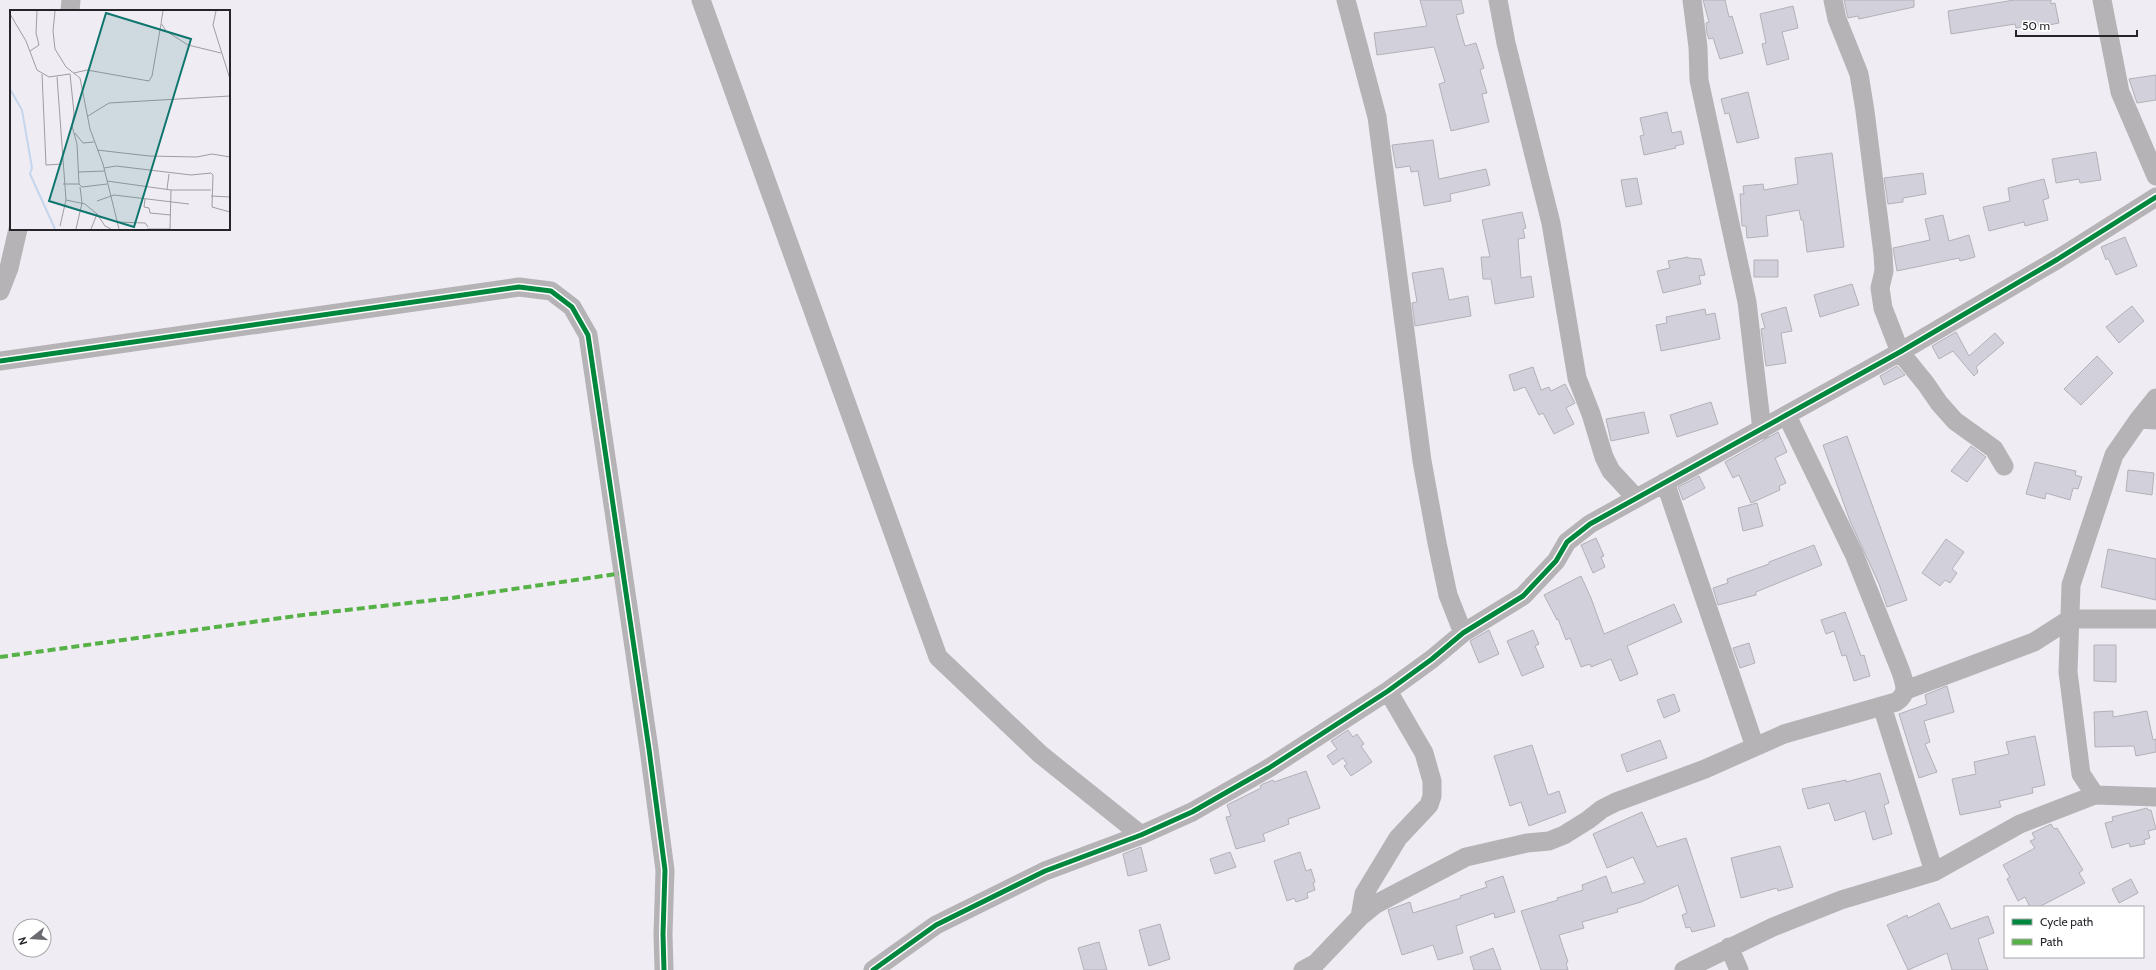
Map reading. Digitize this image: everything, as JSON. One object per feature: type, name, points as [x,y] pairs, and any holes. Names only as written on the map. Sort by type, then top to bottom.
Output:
[{"type":"street","points":[[70,10],[71,0]]},
{"type":"street","points":[[702,0],[938,657],[1040,754],[1141,835]]},
{"type":"street","points":[[1346,0],[1377,117],[1422,461],[1448,595],[1463,633]]},
{"type":"street","points":[[1498,0],[1506,43],[1551,223],[1577,378],[1591,414],[1604,457],[1612,471],[1636,498]]},
{"type":"street","points":[[1692,0],[1698,47],[1699,80],[1747,302],[1762,430]]},
{"type":"street","points":[[1833,0],[1837,19],[1859,74],[1883,254],[1884,271],[1880,288],[1883,308],[1900,352],[1943,408],[1955,421],[1994,449],[2004,466]]},
{"type":"street","points":[[2102,0],[2120,92],[2156,176]]},
{"type":"street","points":[[873,970],[936,925],[1044,871],[1141,835],[1192,812],[1269,768],[1388,691],[1432,659],[1463,633],[1523,596],[1556,561],[1567,542],[1590,524],[1762,430],[1900,352],[2044,267],[2156,197]]},
{"type":"street","points":[[0,291],[8,268],[18,230]]},
{"type":"street","points":[[0,361],[518,287],[551,291],[572,307],[588,335],[650,749],[665,870],[663,934],[664,970]]},
{"type":"street","points":[[2094,795],[2081,774],[2068,672],[2071,586],[2114,454],[2148,420],[2156,398]]},
{"type":"street","points":[[1787,416],[1854,554],[1901,672],[1906,690]]},
{"type":"street","points":[[1665,482],[1755,747]]},
{"type":"street","points":[[1303,970],[1316,963],[1360,917],[1393,895],[1466,857],[1527,844],[1550,841],[1564,835],[1588,820],[1602,808],[1616,802],[1705,769],[1784,734],[1900,700],[1906,690],[2034,642],[2070,619],[2156,619]]},
{"type":"street","points":[[1360,917],[1364,894],[1398,838],[1429,804],[1432,796],[1432,781],[1424,753],[1388,691]]},
{"type":"street","points":[[1882,706],[1934,872]]},
{"type":"street","points":[[1684,970],[1729,947],[1840,900],[1934,872],[2020,824],[2094,795],[2156,797]]},
{"type":"street","points":[[1729,947],[1739,970]]},
{"type":"building","points":[[1420,0],[1461,0],[1464,13],[1456,15],[1465,46],[1476,43],[1484,68],[1480,70],[1487,93],[1482,94],[1489,122],[1451,131],[1439,84],[1445,82],[1434,47],[1377,55],[1374,33],[1427,26]]},
{"type":"building","points":[[1703,0],[1725,0],[1729,17],[1732,16],[1743,53],[1720,59],[1713,38],[1709,39],[1707,34],[1706,23],[1709,22]]},
{"type":"building","points":[[1844,0],[1914,0],[1914,7],[1859,19],[1858,16],[1848,18]]},
{"type":"building","points":[[2014,0],[2051,0],[2051,4],[2055,3],[2059,23],[2039,27],[2038,24],[2016,28],[2015,24],[1951,34],[1948,11]]},
{"type":"building","points":[[1793,6],[1798,28],[1782,32],[1789,59],[1767,65],[1762,44],[1766,43],[1760,14]]},
{"type":"building","points":[[2156,75],[2156,100],[2137,103],[2129,79]]},
{"type":"building","points":[[1748,92],[1759,138],[1737,143],[1729,113],[1725,114],[1721,99]]},
{"type":"building","points":[[1667,112],[1672,133],[1681,131],[1684,144],[1675,146],[1676,148],[1644,155],[1640,136],[1644,135],[1640,118]]},
{"type":"building","points":[[1433,140],[1439,179],[1486,169],[1490,185],[1450,194],[1451,201],[1424,206],[1418,171],[1411,172],[1410,166],[1396,168],[1392,145]]},
{"type":"building","points":[[2096,152],[2101,180],[2080,183],[2079,179],[2056,183],[2052,159]]},
{"type":"building","points":[[1832,153],[1844,247],[1807,252],[1803,220],[1801,220],[1799,210],[1766,216],[1768,236],[1747,238],[1746,226],[1742,226],[1740,194],[1744,194],[1743,186],[1763,184],[1764,190],[1798,184],[1795,158]]},
{"type":"building","points":[[1923,173],[1926,194],[1903,198],[1903,202],[1888,204],[1884,178]]},
{"type":"building","points":[[1637,178],[1642,204],[1626,207],[1621,180]]},
{"type":"building","points":[[2044,179],[2049,198],[2043,200],[2048,220],[2025,226],[2024,222],[1989,231],[1983,207],[2010,201],[2008,188]]},
{"type":"building","points":[[1522,212],[1526,228],[1523,229],[1525,238],[1518,239],[1521,278],[1531,276],[1534,297],[1495,304],[1491,279],[1483,279],[1481,257],[1490,257],[1482,220]]},
{"type":"building","points":[[1943,215],[1949,241],[1969,235],[1975,257],[1960,261],[1959,258],[1897,271],[1893,248],[1930,240],[1925,219]]},
{"type":"building","points":[[2125,237],[2137,266],[2116,275],[2108,258],[2106,260],[2101,247]]},
{"type":"building","points":[[1688,257],[1701,259],[1705,275],[1699,276],[1701,284],[1663,293],[1657,271],[1670,268],[1668,261]]},
{"type":"building","points":[[1754,260],[1778,260],[1778,277],[1754,277]]},
{"type":"building","points":[[1443,268],[1449,300],[1468,296],[1471,316],[1415,326],[1412,303],[1417,302],[1412,273]]},
{"type":"building","points":[[1852,284],[1859,305],[1820,317],[1814,295]]},
{"type":"building","points":[[2132,306],[2144,321],[2119,343],[2106,327]]},
{"type":"building","points":[[1786,307],[1792,331],[1781,333],[1786,363],[1766,366],[1761,329],[1765,328],[1761,314]]},
{"type":"building","points":[[1705,309],[1706,315],[1715,313],[1720,339],[1661,351],[1656,325],[1667,323],[1666,317]]},
{"type":"building","points":[[1956,332],[1969,356],[1995,333],[2004,343],[1976,367],[1978,372],[1974,376],[1953,351],[1939,359],[1932,346]]},
{"type":"building","points":[[2097,356],[2113,373],[2081,405],[2064,389]]},
{"type":"building","points":[[1897,366],[1905,375],[1884,385],[1880,376]]},
{"type":"building","points":[[1533,367],[1541,390],[1549,387],[1551,391],[1565,384],[1575,403],[1566,408],[1574,424],[1554,434],[1543,413],[1539,415],[1525,387],[1514,391],[1509,375]]},
{"type":"building","points":[[1711,402],[1718,424],[1677,437],[1670,415]]},
{"type":"building","points":[[1644,412],[1649,433],[1611,441],[1606,419]]},
{"type":"building","points":[[1778,432],[1787,452],[1775,458],[1786,483],[1779,486],[1780,490],[1751,503],[1739,475],[1733,478],[1725,462]]},
{"type":"building","points":[[1847,436],[1907,600],[1887,607],[1879,584],[1850,521],[1823,445]]},
{"type":"building","points":[[1971,446],[1986,457],[1967,482],[1951,471]]},
{"type":"building","points":[[2035,462],[2076,471],[2075,475],[2082,477],[2078,489],[2073,488],[2070,500],[2046,493],[2045,499],[2026,494]]},
{"type":"building","points":[[2128,470],[2154,473],[2152,495],[2126,491]]},
{"type":"building","points":[[1699,476],[1705,488],[1683,500],[1678,487]]},
{"type":"building","points":[[1757,503],[1763,526],[1743,531],[1738,508]]},
{"type":"building","points":[[1596,538],[1604,556],[1601,557],[1605,567],[1593,573],[1581,545]]},
{"type":"building","points":[[1946,539],[1964,552],[1952,569],[1957,573],[1950,583],[1945,580],[1940,586],[1922,573]]},
{"type":"building","points":[[1814,545],[1822,565],[1756,592],[1756,595],[1718,605],[1713,588],[1728,583],[1727,579],[1769,564],[1769,562]]},
{"type":"building","points":[[2108,549],[2156,559],[2156,600],[2101,587]]},
{"type":"building","points":[[1581,576],[1604,634],[1674,604],[1682,622],[1627,646],[1638,674],[1620,681],[1611,659],[1591,667],[1590,664],[1581,667],[1570,638],[1566,640],[1558,619],[1557,620],[1544,595]]},
{"type":"building","points":[[1845,612],[1861,656],[1864,655],[1870,676],[1854,681],[1846,655],[1842,656],[1834,631],[1826,634],[1821,620]]},
{"type":"building","points":[[1489,630],[1499,654],[1479,663],[1470,641]]},
{"type":"building","points":[[1533,630],[1539,644],[1535,646],[1544,667],[1522,676],[1507,641]]},
{"type":"building","points":[[1749,643],[1755,663],[1740,668],[1733,648]]},
{"type":"building","points":[[2094,645],[2116,645],[2116,682],[2094,681]]},
{"type":"building","points":[[1947,686],[1954,712],[1924,721],[1930,742],[1925,744],[1937,772],[1919,778],[1899,714],[1927,704],[1925,695]]},
{"type":"building","points":[[1674,694],[1680,711],[1664,718],[1657,700]]},
{"type":"building","points":[[2113,711],[2113,717],[2147,711],[2153,740],[2156,739],[2156,752],[2136,756],[2134,746],[2095,747],[2094,712]]},
{"type":"building","points":[[1348,730],[1353,737],[1357,734],[1364,744],[1361,746],[1372,762],[1351,776],[1344,766],[1347,764],[1343,758],[1333,765],[1327,756],[1337,749],[1331,741]]},
{"type":"building","points":[[2035,736],[2045,785],[2032,788],[2033,793],[1999,801],[2001,807],[1960,815],[1952,779],[1976,774],[1974,762],[2009,754],[2006,742]]},
{"type":"building","points":[[1660,740],[1667,758],[1627,772],[1621,755]]},
{"type":"building","points":[[1532,745],[1548,795],[1559,791],[1566,812],[1529,826],[1521,802],[1510,806],[1494,756]]},
{"type":"building","points":[[1306,771],[1320,808],[1288,819],[1289,824],[1263,834],[1265,841],[1236,849],[1226,817],[1231,816],[1227,805],[1261,788],[1260,786],[1263,784],[1273,780],[1274,782]]},
{"type":"building","points":[[1880,773],[1889,803],[1884,805],[1892,834],[1873,840],[1865,811],[1835,821],[1829,803],[1808,809],[1802,789],[1846,780],[1846,782]]},
{"type":"building","points":[[2147,808],[2148,810],[2151,810],[2156,829],[2148,831],[2150,838],[2144,840],[2145,844],[2130,847],[2129,843],[2112,848],[2105,823],[2113,821],[2112,817]]},
{"type":"building","points":[[1642,812],[1657,847],[1686,838],[1715,926],[1692,932],[1690,927],[1686,928],[1682,915],[1687,913],[1678,885],[1641,902],[1617,909],[1618,912],[1582,922],[1584,928],[1559,935],[1568,962],[1566,963],[1568,970],[1541,970],[1521,911],[1558,900],[1557,898],[1583,890],[1582,885],[1606,876],[1612,893],[1645,883],[1633,857],[1607,868],[1593,834]]},
{"type":"building","points":[[2051,824],[2054,829],[2057,828],[2083,870],[2079,873],[2085,883],[2041,906],[2030,906],[2025,897],[2018,901],[2007,879],[2010,877],[2003,865],[2035,848],[2030,841],[2035,839],[2032,833]]},
{"type":"building","points":[[1780,846],[1793,887],[1778,891],[1777,888],[1741,898],[1731,858]]},
{"type":"building","points":[[1141,847],[1147,871],[1128,876],[1123,854]]},
{"type":"building","points":[[1230,852],[1236,867],[1215,874],[1210,859]]},
{"type":"building","points":[[1300,852],[1306,871],[1311,869],[1315,882],[1313,883],[1315,890],[1307,893],[1308,898],[1296,902],[1294,898],[1287,901],[1274,861]]},
{"type":"building","points":[[1503,876],[1515,912],[1495,918],[1494,913],[1456,926],[1463,953],[1438,960],[1433,945],[1402,955],[1388,910],[1410,902],[1413,913],[1461,898],[1460,896],[1487,887],[1485,882]]},
{"type":"building","points":[[2131,879],[2138,893],[2119,903],[2112,889]]},
{"type":"building","points":[[1939,903],[1951,929],[1988,916],[1994,933],[1978,939],[1988,970],[1952,970],[1947,953],[1908,970],[1887,925],[1907,915],[1908,918]]},
{"type":"building","points":[[1160,924],[1170,959],[1149,966],[1139,930]]},
{"type":"building","points":[[1099,942],[1107,970],[1084,970],[1078,948]]},
{"type":"building","points":[[1493,948],[1501,970],[1474,970],[1470,957]]},
{"type":"marked path","points":[[0,657],[303,615],[452,598],[623,573]]},
{"type":"cycle path","points":[[873,970],[936,925],[1045,871],[1141,835],[1192,812],[1269,768],[1388,691],[1432,659],[1463,633],[1523,596],[1556,561],[1567,542],[1590,524],[1900,352],[2058,259],[2156,197]]},
{"type":"cycle path","points":[[0,361],[519,287],[551,291],[572,307],[588,335],[649,749],[665,870],[663,934],[664,970]]}]
